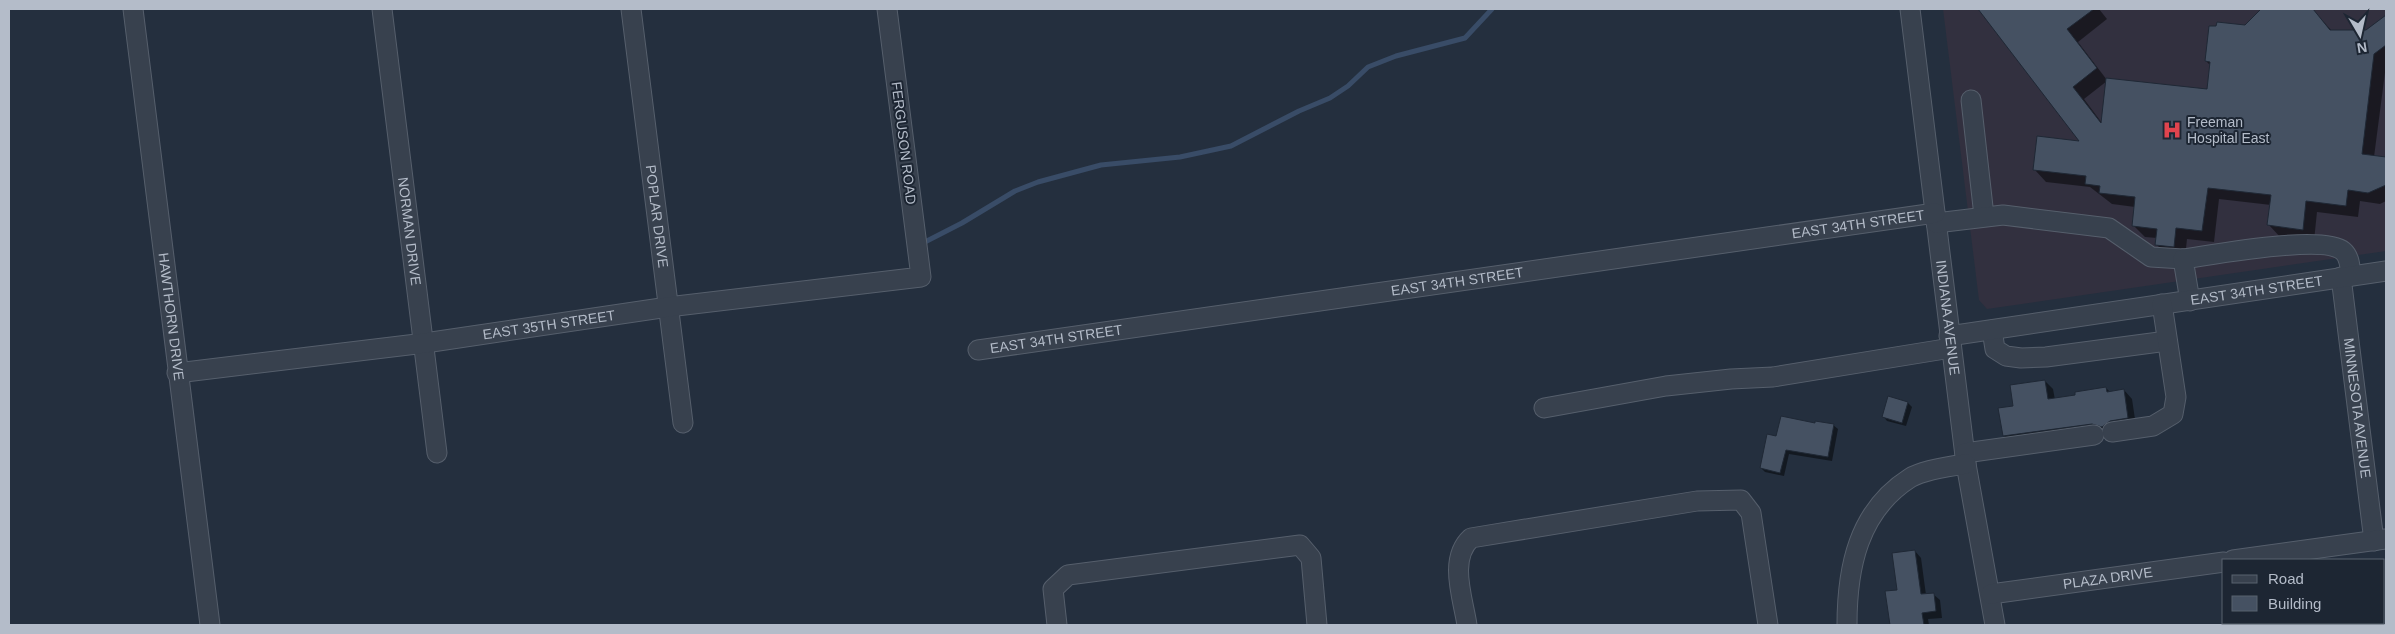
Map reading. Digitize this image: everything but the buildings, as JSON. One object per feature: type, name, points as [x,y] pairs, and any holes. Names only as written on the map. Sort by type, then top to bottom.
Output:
[{"type":"street","name":"HAWTHORN DRIVE","points":[[133,9],[210,625]]},
{"type":"street","name":"NORMAN DRIVE","points":[[382,9],[425,343],[437,453]]},
{"type":"street","name":"POPLAR DRIVE","points":[[630,9],[683,423]]},
{"type":"street","name":"FERGUSON ROAD","points":[[887,9],[921,277]]},
{"type":"street","name":"INDIANA AVENUE","points":[[1910,9],[1965,458],[1991,594],[1995,625]]},
{"type":"street","points":[[1971,100],[1984,216]]},
{"type":"street","name":"EAST 34TH STREET","points":[[978,350],[1935,218],[2004,215],[2109,228],[2152,257],[2183,259]]},
{"type":"street","name":"MINNESOTA AVENUE","points":[[2183,259],[2278,246],[2324,245],[2341,249],[2348,256],[2346,276],[2380,540]]},
{"type":"street","points":[[2183,259],[2190,300]]},
{"type":"street","name":"EAST 34TH STREET","points":[[1544,408],[1666,386],[1731,379],[1773,377],[1950,342],[1992,330],[2386,271]]},
{"type":"street","name":"EAST 35TH STREET","points":[[177,373],[425,343],[668,307],[921,277]]},
{"type":"street","points":[[1847,625],[1848,585],[1856,545],[1868,522],[1883,501],[1912,477],[1948,466],[1965,458],[2153,426],[2173,414],[2176,397],[2166,341],[2162,304]]},
{"type":"street","points":[[1992,330],[1995,348],[2006,356],[2021,358],[2046,357],[2166,341]]},
{"type":"street","points":[[1467,625],[1457,560],[1463,545],[1471,538],[1697,501],[1741,500],[1751,513],[1768,625]]},
{"type":"street","points":[[2240,559],[2380,540]]},
{"type":"street","points":[[1057,625],[1053,589],[1068,575],[1300,545],[1311,558],[1317,625]]},
{"type":"street","name":"PLAZA DRIVE","points":[[1991,594],[2222,562]]},
{"type":"shaded area","name":"Freeman Hospital East","points":[[1943,9],[2386,9],[2386,251],[1987,309],[1979,300]]},
{"type":"waterway","points":[[921,244],[962,223],[1015,191],[1038,182],[1101,165],[1180,157],[1231,146],[1299,111],[1330,98],[1348,86],[1368,67],[1396,56],[1465,38],[1492,9]]},
{"type":"place","name":"Freeman Hospital East","points":[[2172,130]]}]
